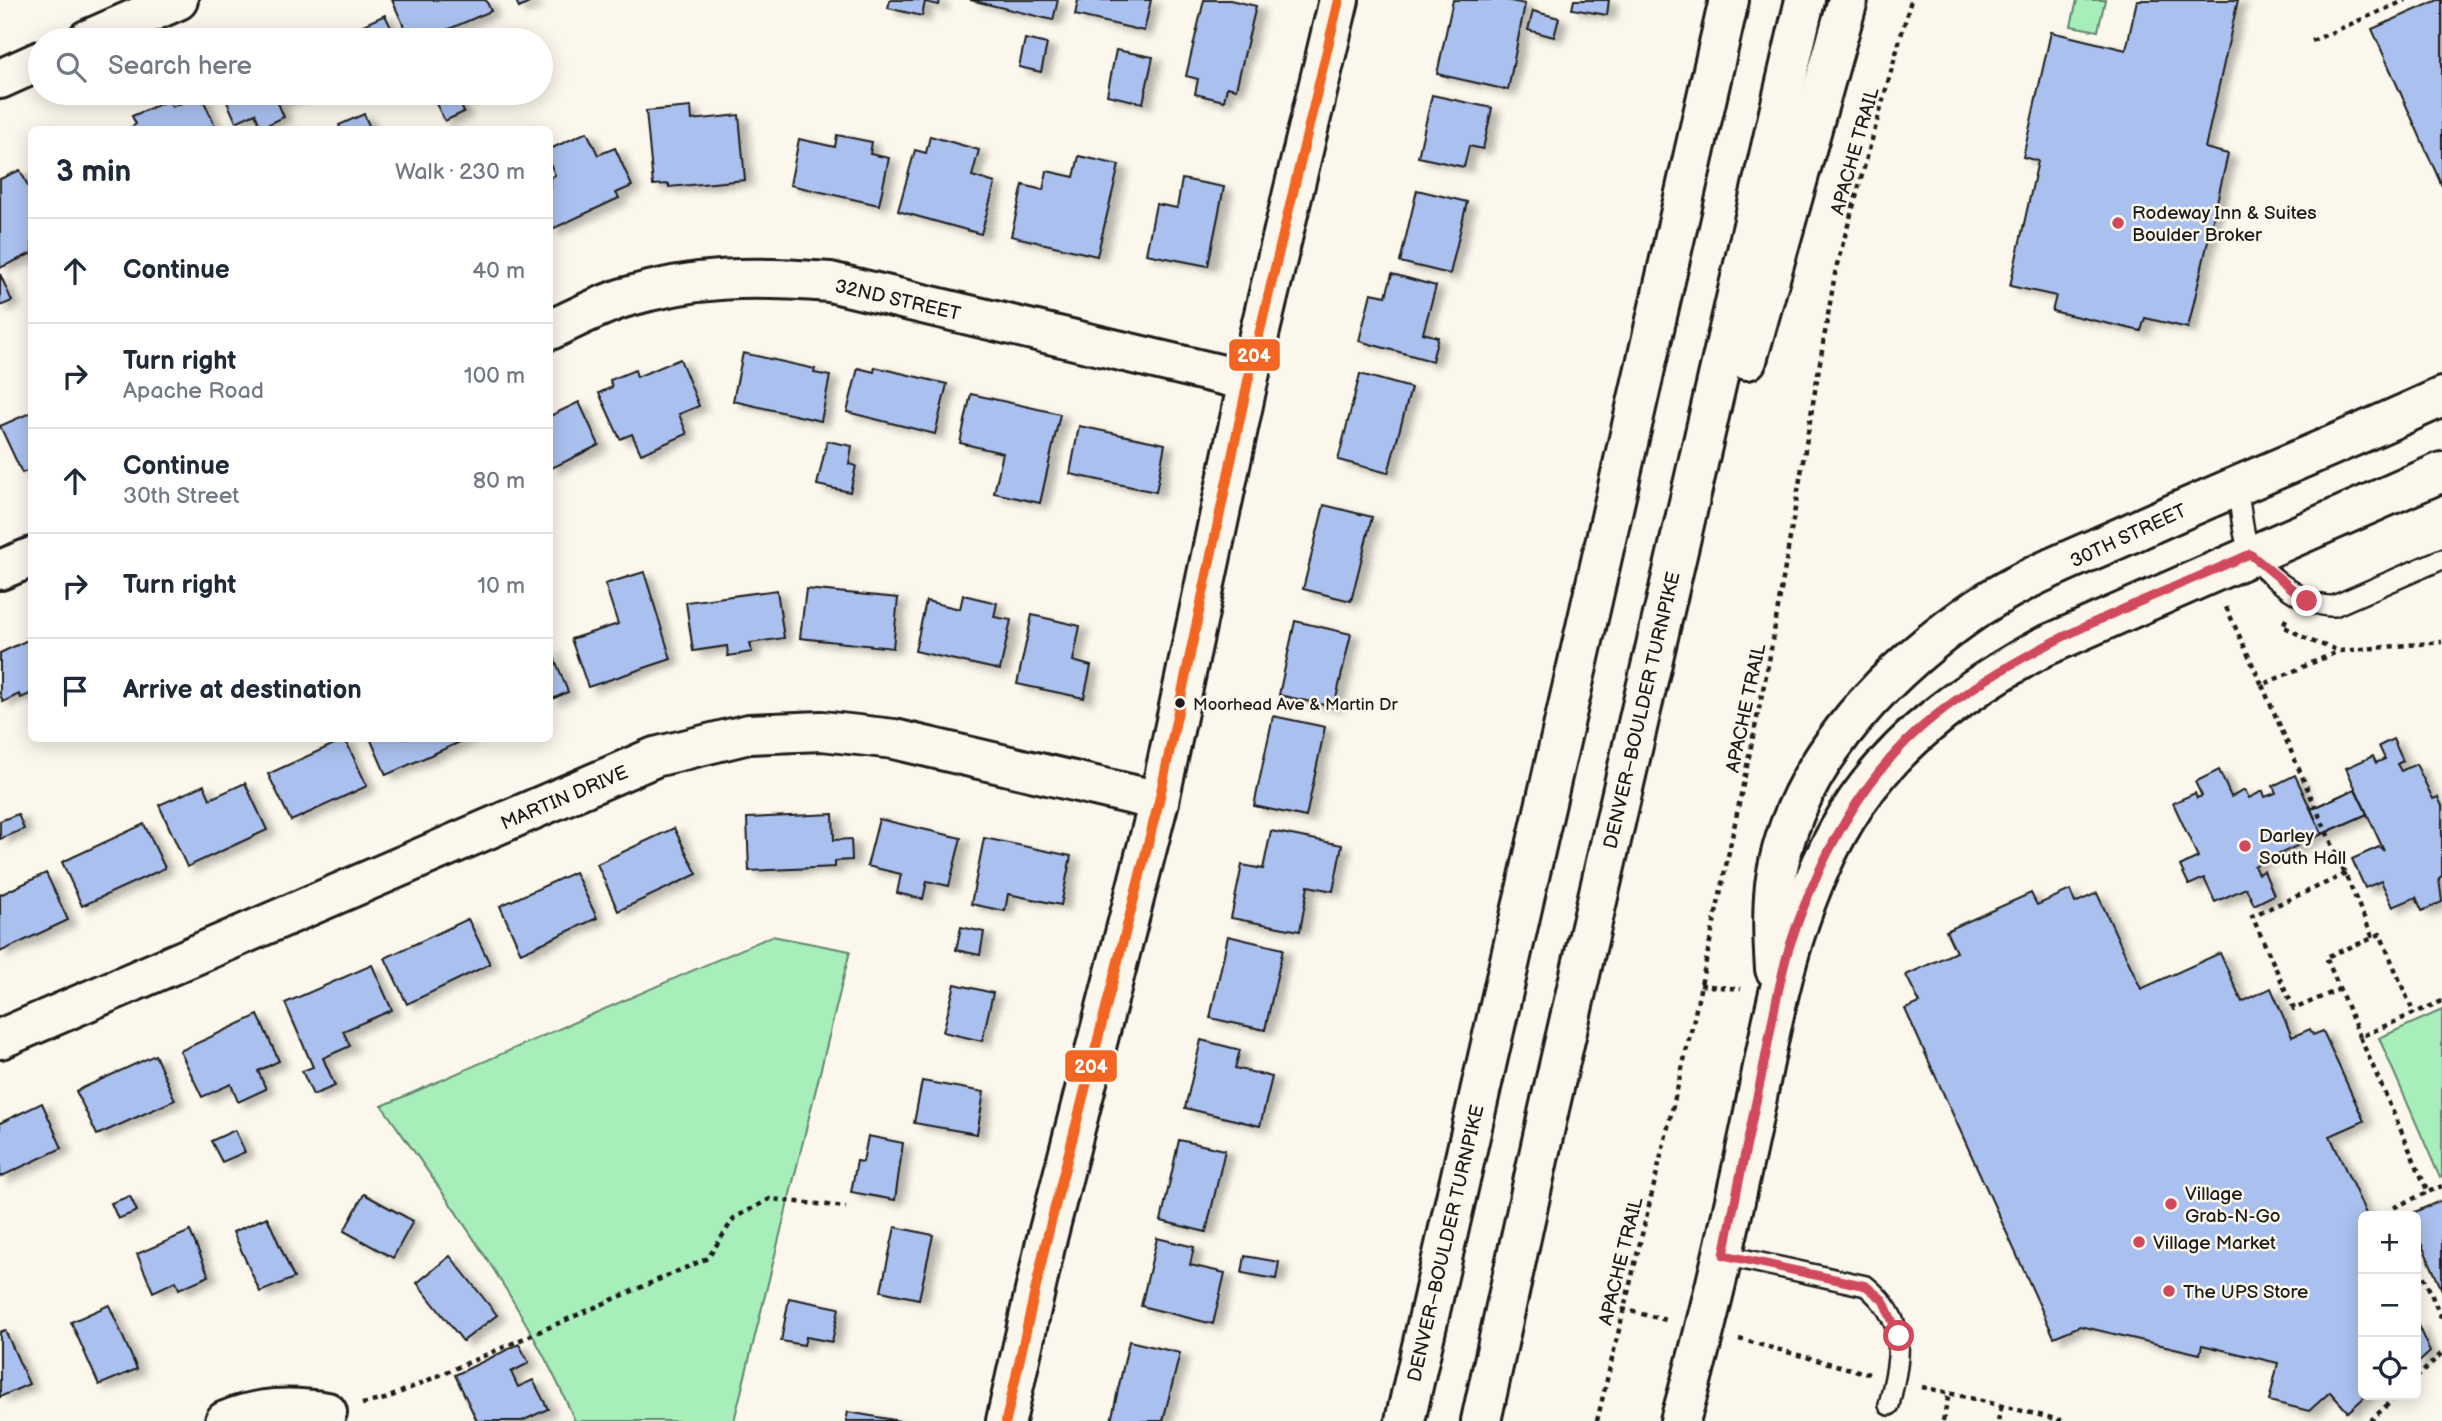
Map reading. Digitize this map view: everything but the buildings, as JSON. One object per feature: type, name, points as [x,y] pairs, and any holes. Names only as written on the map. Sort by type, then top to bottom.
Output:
[{"type":"main road","points":[[114,28],[178,0]]},
{"type":"main road","points":[[1006,1421],[1046,1242],[1159,801],[1248,381],[1339,0]]},
{"type":"main road","name":"DENVER–BOULDER TURNPIKE","points":[[1405,1421],[1729,0]]},
{"type":"main road","name":"DENVER–BOULDER TURNPIKE","points":[[1481,1421],[1617,813],[1805,0]]},
{"type":"main road","points":[[1617,813],[1848,0]]},
{"type":"main road","points":[[0,79],[28,66]]},
{"type":"main road","name":"32ND STREET","points":[[553,329],[632,296],[689,282],[760,276],[830,282],[1248,381]]},
{"type":"main road","name":"30TH STREET","points":[[1777,992],[1772,923],[1775,882],[1786,839],[1813,775],[1847,724],[1916,655],[1967,615],[2060,566],[2237,485],[2442,397]]},
{"type":"main road","points":[[1679,1421],[1706,1330],[1724,1255],[1777,992],[1804,910],[1839,832],[1869,786],[1934,716],[2007,666],[2056,640],[2442,472]]},
{"type":"main road","points":[[0,570],[28,559]]},
{"type":"main road","name":"MARTIN DRIVE","points":[[0,1039],[655,757],[749,734],[822,731],[894,739],[1159,801]]},
{"type":"main road","points":[[226,1421],[244,1413],[293,1406],[327,1412]]},
{"type":"lane","points":[[2237,485],[2250,554],[2298,596],[2326,606],[2334,606],[2442,559]]},
{"type":"lane","points":[[1724,1255],[1866,1286],[1883,1300],[1899,1336],[1900,1353],[1889,1405]]},
{"type":"path","name":"APACHE TRAIL","points":[[1597,1421],[1693,1023],[1769,661],[1836,268],[1911,0]]},
{"type":"path","points":[[2312,41],[2406,0]]},
{"type":"path","points":[[2226,607],[2372,937]]},
{"type":"path","points":[[2287,618],[2283,626],[2311,641],[2340,651]]},
{"type":"path","points":[[2262,685],[2340,651],[2442,642]]},
{"type":"path","points":[[2340,989],[2294,1009],[2252,916],[2346,874]]},
{"type":"path","points":[[2414,1014],[2380,934],[2326,957],[2428,1192]]},
{"type":"path","points":[[2360,1037],[2442,1001]]},
{"type":"path","points":[[2394,1211],[2393,1208],[2442,1186]]},
{"type":"path","points":[[327,1412],[385,1399],[708,1258],[733,1218],[770,1199],[846,1206]]},
{"type":"path","points":[[2421,1270],[2442,1320]]},
{"type":"path","points":[[1622,1309],[1895,1381],[2002,1404],[2064,1421]]},
{"type":"path","points":[[2421,1373],[2442,1353]]},
{"type":"path","points":[[1943,1421],[1948,1393]]},
{"type":"path","points":[[2370,1421],[2393,1400]]},
{"type":"path","points":[[1998,1421],[2002,1404]]},
{"type":"green space","points":[[2077,0],[2105,0],[2098,31],[2071,26]]},
{"type":"green space","points":[[772,936],[850,951],[734,1421],[575,1421],[556,1379],[511,1298],[382,1106]]},
{"type":"green space","points":[[2442,1010],[2442,1177],[2440,1178],[2379,1038]]},
{"type":"transit line","name":"204","points":[[1006,1421],[1046,1242],[1159,801],[1248,381],[1339,0]]},
{"type":"place","name":"Rodeway Inn & Suites Boulder Broker","points":[[2118,223]]},
{"type":"place","name":"Moorhead Ave & Martin Dr","points":[[1180,703]]},
{"type":"place","name":"Darley South Hall","points":[[2245,846]]},
{"type":"place","name":"Village Grab-N-Go","points":[[2171,1204]]},
{"type":"place","name":"Village Market","points":[[2139,1242]]},
{"type":"place","name":"The UPS Store","points":[[2169,1291]]},
{"type":"route","points":[[1899,1336],[1892,1315],[1883,1300],[1866,1286],[1724,1255],[1777,992],[1790,945],[1808,898],[1839,832],[1875,777],[1934,716],[2007,666],[2056,640],[2250,554],[2307,601]]}]
